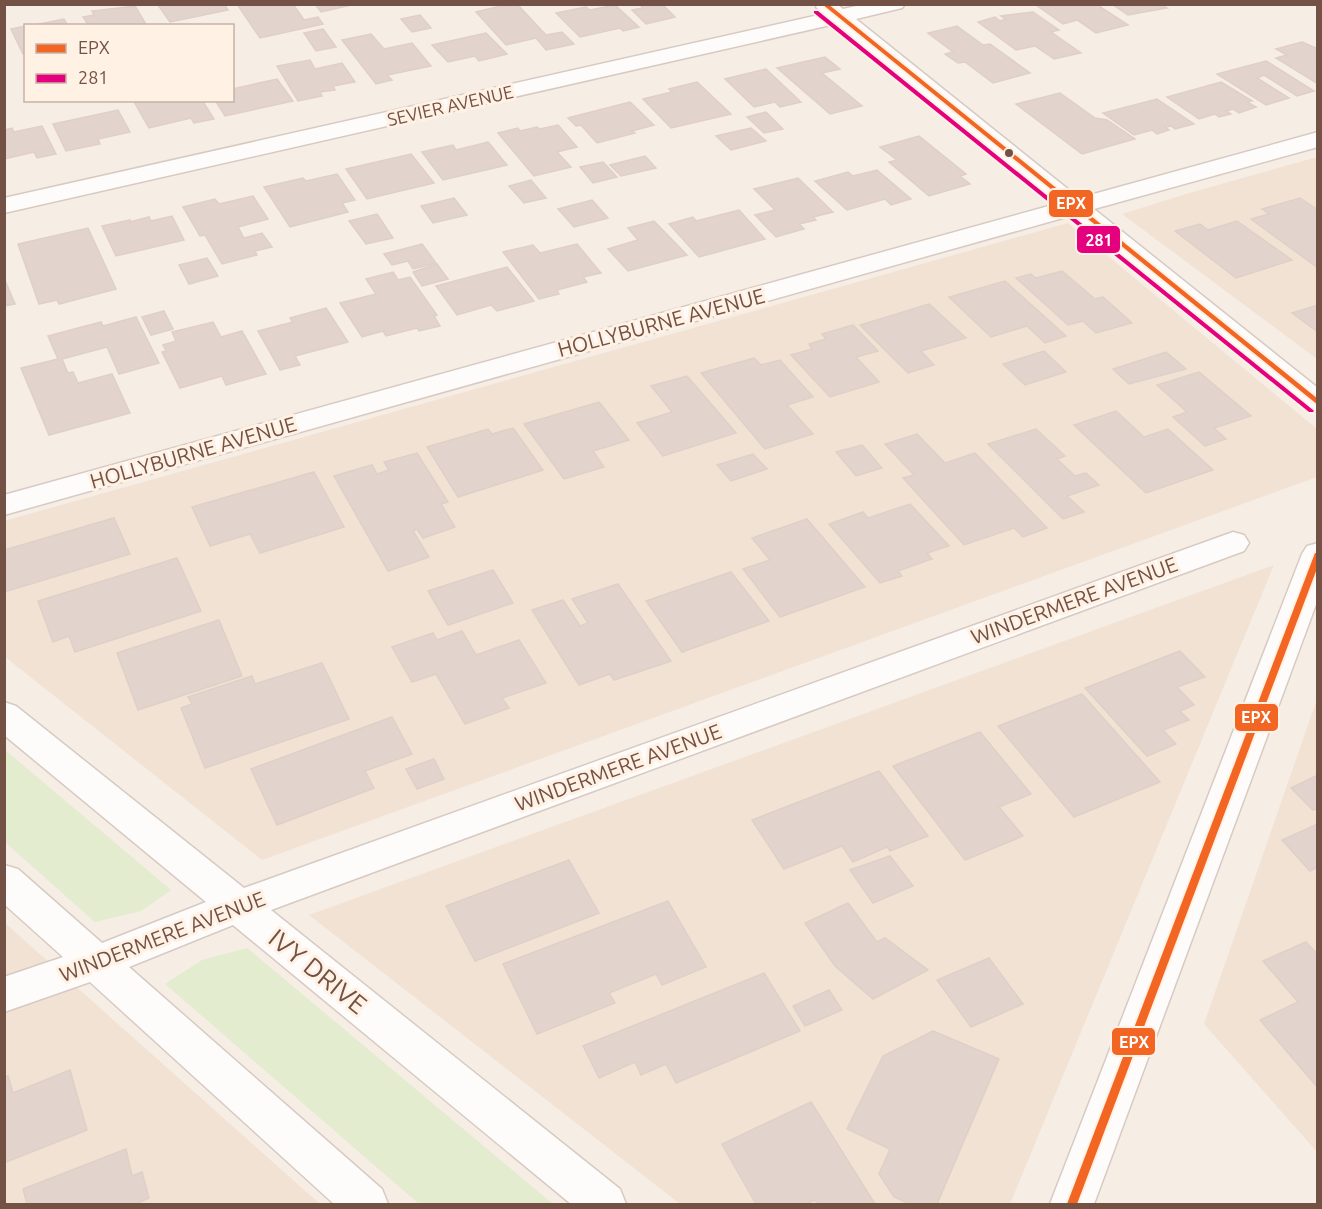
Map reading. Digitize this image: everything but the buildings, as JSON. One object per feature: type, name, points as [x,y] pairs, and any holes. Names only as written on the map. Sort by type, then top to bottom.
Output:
[{"type":"street","name":"SEVIER AVENUE","points":[[4,206],[831,11],[895,4]]},
{"type":"street","points":[[831,11],[1317,403]]},
{"type":"street","name":"HOLLYBURNE AVENUE","points":[[4,505],[1317,139]]},
{"type":"street","name":"WINDERMERE AVENUE","points":[[4,994],[96,963],[238,906],[1233,543]]},
{"type":"street","points":[[1072,1204],[1317,554]]},
{"type":"street","name":"IVY DRIVE","points":[[4,715],[604,1204]]},
{"type":"street","points":[[4,880],[366,1204]]},
{"type":"shaded area","points":[[1317,157],[1317,359],[1122,214],[1186,194]]},
{"type":"shaded area","points":[[1068,223],[1317,429],[1317,477],[262,860],[5,657],[4,521]]},
{"type":"shaded area","points":[[1274,565],[1010,1204],[680,1204],[309,915]]},
{"type":"shaded area","points":[[1317,699],[1317,1152],[1204,1024]]},
{"type":"shaded area","points":[[4,922],[63,975],[320,1204],[5,1204]]},
{"type":"green space","points":[[5,750],[171,890],[141,911],[95,922],[5,842]]},
{"type":"green space","points":[[247,948],[553,1204],[419,1204],[165,984],[202,960]]},
{"type":"transit line","name":"EPX","points":[[824,4],[1318,403]]},
{"type":"transit line","name":"281","points":[[816,12],[1311,411]]},
{"type":"transit line","name":"EPX","points":[[1072,1204],[1318,555]]}]
